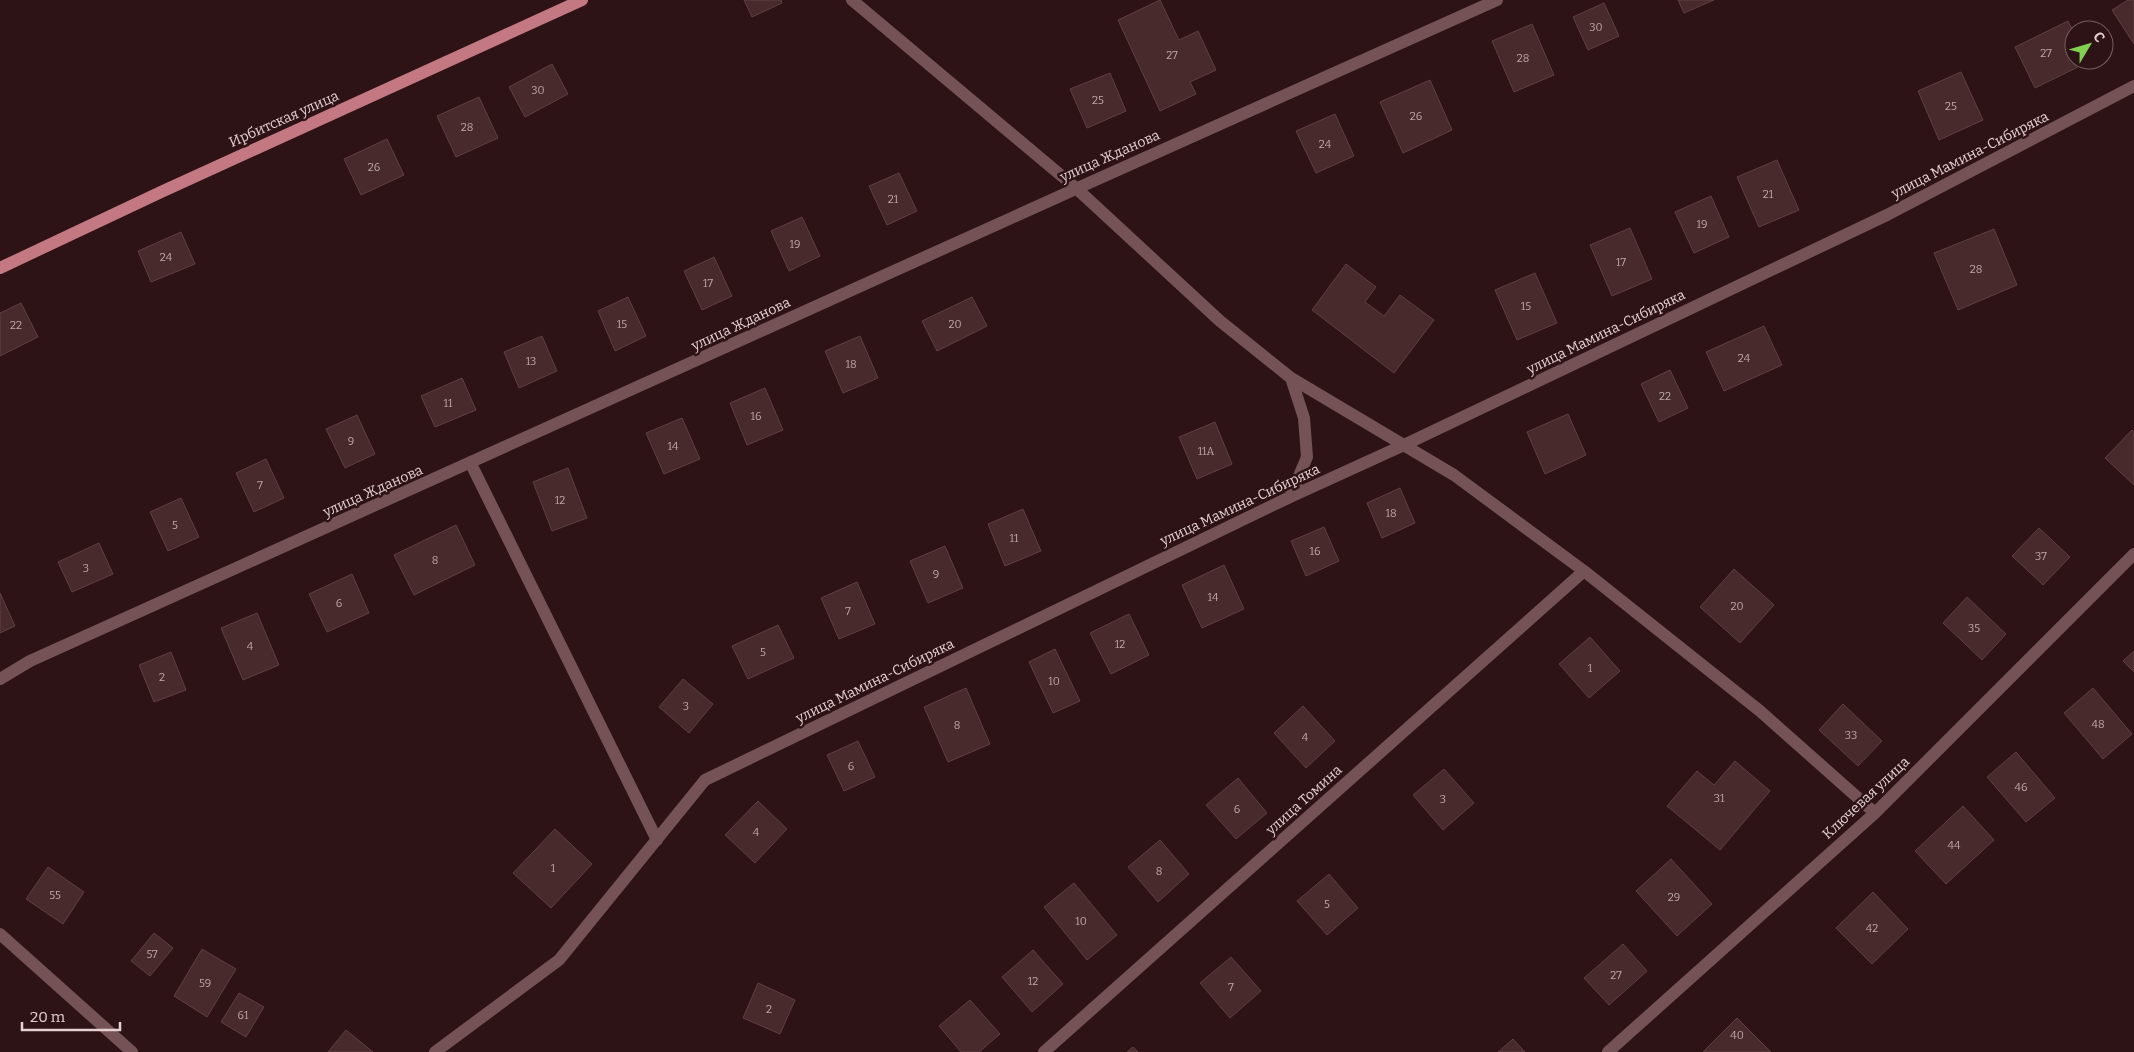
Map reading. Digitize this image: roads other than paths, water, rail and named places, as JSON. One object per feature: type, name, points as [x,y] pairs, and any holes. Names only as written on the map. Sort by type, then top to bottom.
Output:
[{"type":"main road","name":"Ирбитская улица","points":[[0,268],[178,184],[582,0]]},
{"type":"street","points":[[852,0],[1076,188],[1220,321],[1291,378],[1454,475],[1584,571],[1760,711],[1875,813]]},
{"type":"street","name":"улица Жданова","points":[[0,679],[30,661],[471,464],[1076,188],[1497,0]]},
{"type":"street","name":"улица Мамина-Сибиряка","points":[[435,1052],[560,960],[705,780],[1290,497],[1404,445],[1887,215],[2134,86]]},
{"type":"street","points":[[1290,497],[1307,457],[1304,418],[1291,378]]},
{"type":"street","points":[[471,464],[657,840]]},
{"type":"street","name":"Ключевая улица","points":[[1608,1052],[1875,813],[2134,554]]},
{"type":"street","name":"улица Томина","points":[[1044,1052],[1584,571]]},
{"type":"street","points":[[0,934],[132,1052]]}]
